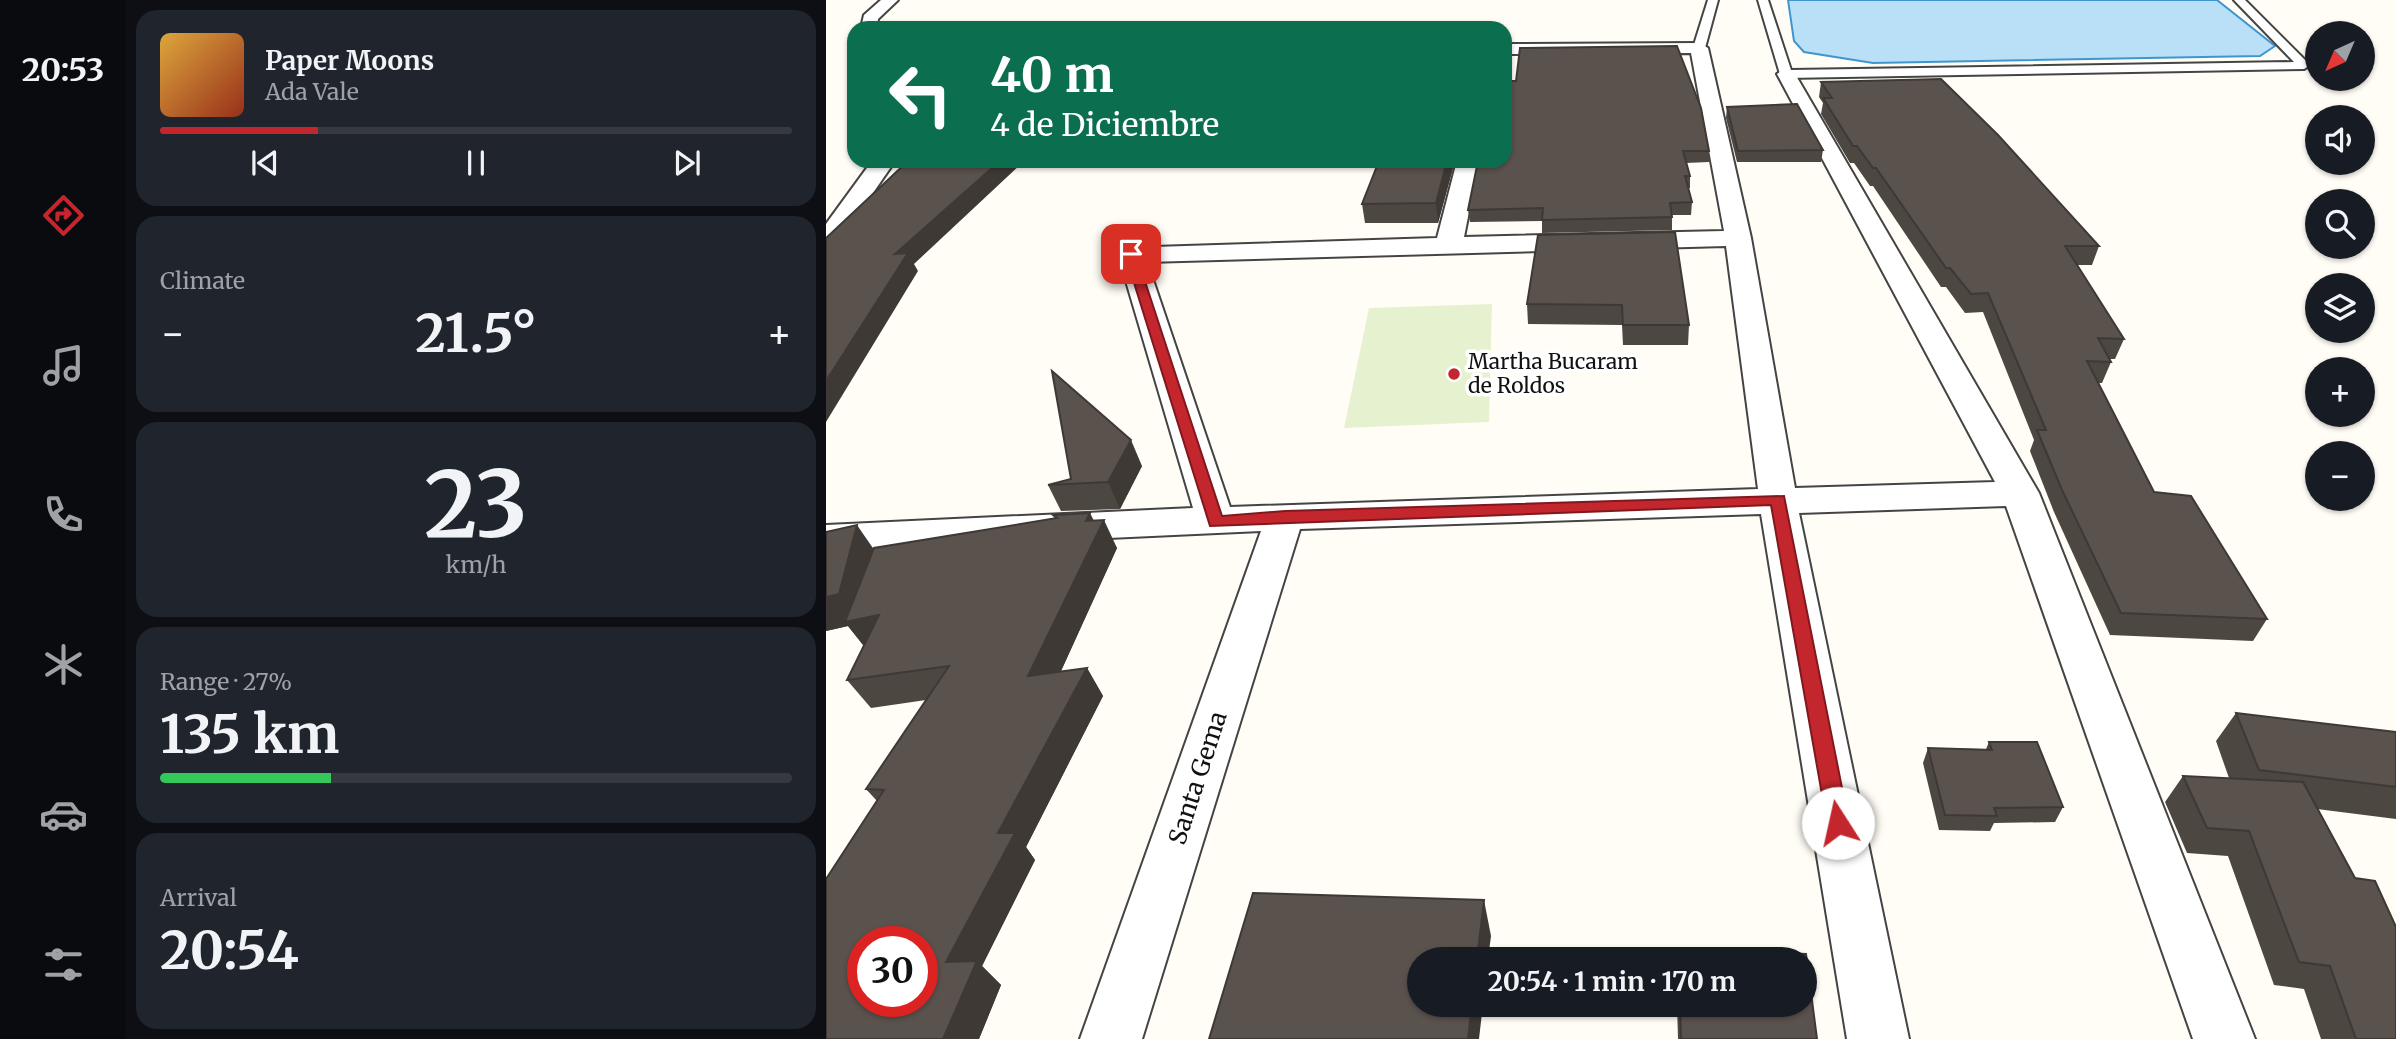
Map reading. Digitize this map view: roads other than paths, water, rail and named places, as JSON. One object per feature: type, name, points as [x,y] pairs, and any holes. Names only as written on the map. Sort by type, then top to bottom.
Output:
[{"type":"street","points":[[870,21],[890,0]]},
{"type":"street","points":[[1512,48],[1699,48],[1738,238],[1778,500],[1878,1039]]},
{"type":"street","points":[[1786,74],[2020,493],[2224,1039]]},
{"type":"street","points":[[826,242],[879,168]]},
{"type":"street","points":[[1449,244],[1466,168]]},
{"type":"street","points":[[1216,522],[1131,254],[1738,238]]},
{"type":"street","points":[[826,538],[1285,517],[2020,493]]},
{"type":"street","name":"Santa Gema","points":[[1111,1039],[1285,517]]},
{"type":"lane","points":[[1699,48],[1713,0]]},
{"type":"lane","points":[[1763,0],[1786,74],[2304,65],[2239,0]]},
{"type":"water","points":[[1788,0],[2217,0],[2275,46],[2260,56],[1873,63],[1804,52],[1794,41]]},
{"type":"place","name":"Martha Bucaram de Roldos","points":[[1454,374]]}]
